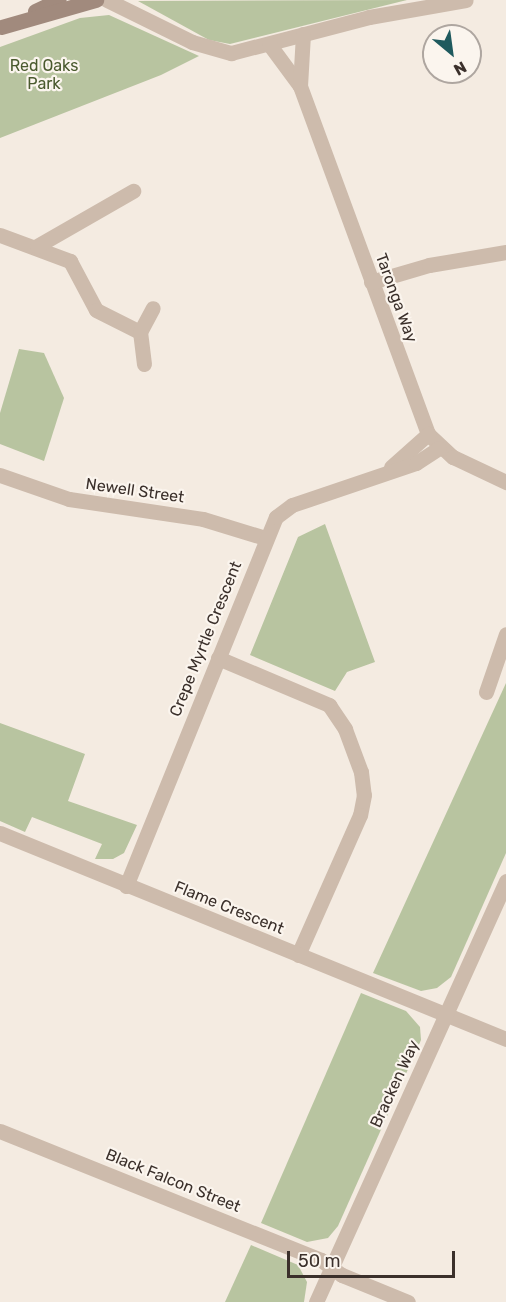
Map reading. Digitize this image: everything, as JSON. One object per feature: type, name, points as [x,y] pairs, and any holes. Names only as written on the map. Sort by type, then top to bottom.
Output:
[{"type":"street","points":[[1,27],[59,0]]},
{"type":"street","points":[[1,27],[96,0]]},
{"type":"street","points":[[107,0],[220,52],[269,44],[369,17],[466,0]]},
{"type":"street","name":"Taronga Way","points":[[300,86],[303,34]]},
{"type":"street","name":"Taronga Way","points":[[269,44],[300,86],[428,434],[439,448],[506,482]]},
{"type":"street","points":[[37,246],[133,191]]},
{"type":"street","points":[[0,235],[37,246],[74,265],[96,310],[140,332]]},
{"type":"street","points":[[371,282],[429,266],[506,252]]},
{"type":"street","points":[[144,364],[140,332],[153,308]]},
{"type":"street","name":"Crepe Myrtle Crescent","points":[[386,470],[428,434]]},
{"type":"street","name":"Crepe Myrtle Crescent","points":[[126,886],[265,538],[276,517],[292,505],[386,470],[416,463],[439,448]]},
{"type":"street","name":"Newell Street","points":[[0,475],[69,499],[203,519],[265,538]]},
{"type":"street","points":[[486,692],[506,634]]},
{"type":"street","points":[[218,658],[329,705],[345,729],[361,772],[364,795],[360,815],[298,955]]},
{"type":"street","name":"Flame Crescent","points":[[0,833],[506,1039]]},
{"type":"street","name":"Bracken Way","points":[[316,1302],[506,881]]},
{"type":"street","name":"Black Falcon Street","points":[[0,1131],[408,1302]]},
{"type":"green space","points":[[407,0],[230,44],[209,40],[138,1]]},
{"type":"green space","name":"Red Oaks Park","points":[[109,15],[199,56],[161,75],[0,138],[0,47],[80,18]]},
{"type":"green space","points":[[19,349],[44,353],[64,398],[44,461],[0,444],[0,413]]},
{"type":"green space","points":[[325,524],[375,662],[347,672],[335,691],[250,655],[298,537]]},
{"type":"green space","points":[[506,683],[506,853],[451,977],[437,988],[421,991],[373,973]]},
{"type":"green space","points":[[0,723],[85,754],[68,801],[137,825],[124,853],[113,859],[95,859],[102,844],[32,817],[25,832],[0,821]]},
{"type":"green space","points":[[361,993],[406,1011],[420,1027],[421,1040],[338,1226],[328,1238],[307,1242],[261,1223]]},
{"type":"green space","points":[[251,1245],[298,1265],[307,1282],[304,1302],[225,1302]]}]
